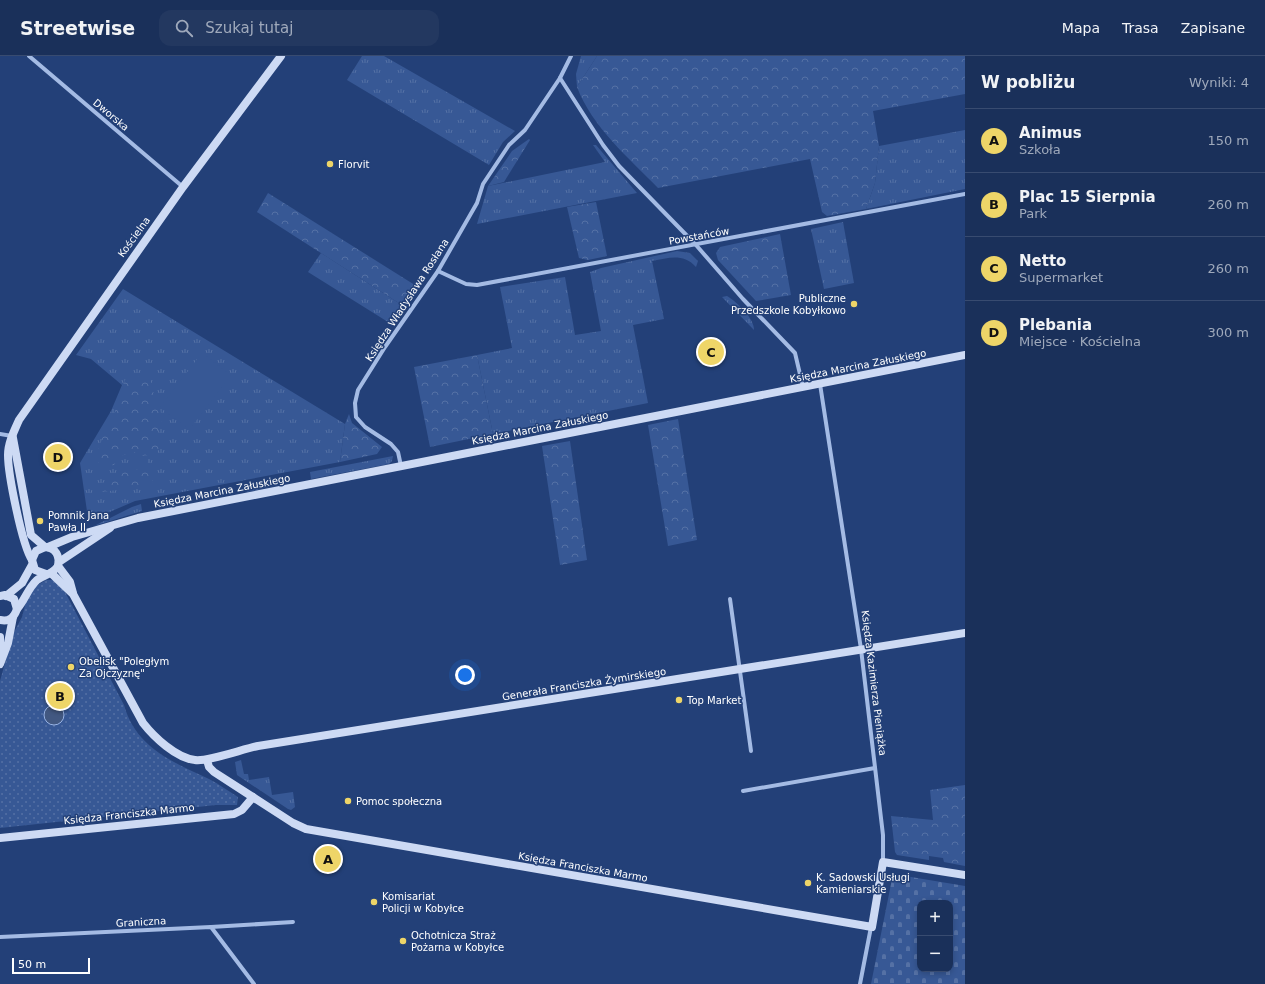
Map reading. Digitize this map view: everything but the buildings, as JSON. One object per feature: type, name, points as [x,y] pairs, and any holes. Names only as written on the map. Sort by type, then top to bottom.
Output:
[{"type":"street","name":"Dworska","points":[[29,56],[183,187]]},
{"type":"street","name":"Kościelna","points":[[32,562],[26,552],[9,470],[7,454],[12,436],[26,408],[183,187],[281,56]]},
{"type":"street","name":"Księdza Władysława Rosłana","points":[[401,466],[398,452],[395,448],[365,427],[356,417],[354,410],[355,397],[385,348],[438,271],[477,203],[483,184],[509,145],[525,130],[560,78],[571,56]]},
{"type":"street","points":[[560,78],[603,145],[620,166],[696,245],[743,299],[795,353],[803,387]]},
{"type":"street","name":"Powstańców","points":[[438,271],[466,284],[477,285],[965,194]]},
{"type":"street","name":"Księdza Marcina Załuskiego","points":[[47,547],[72,537],[120,522],[965,355]]},
{"type":"street","name":"Księdza Kazimierza Pieniążka","points":[[820,384],[862,649],[883,835],[882,862],[872,927],[860,984]]},
{"type":"street","points":[[0,434],[12,436],[31,535],[47,547],[54,550],[58,555],[58,564],[70,582],[73,594],[143,723],[152,735],[174,751],[194,760],[207,760]]},
{"type":"street","name":"Księdza Marcina Załuskiego","points":[[58,564],[120,522]]},
{"type":"street","points":[[3,596],[22,583],[36,551],[47,547]]},
{"type":"street","points":[[32,562],[40,573],[49,574],[73,594]]},
{"type":"street","points":[[0,664],[8,643],[13,617],[23,602],[29,588],[49,574],[58,564]]},
{"type":"street","points":[[3,596],[14,599],[17,609]]},
{"type":"street","points":[[730,599],[752,751]]},
{"type":"street","points":[[0,620],[8,620],[13,617]]},
{"type":"street","name":"Generała Franciszka Żymirskiego","points":[[207,760],[258,746],[965,633]]},
{"type":"street","points":[[0,637],[0,650]]},
{"type":"street","name":"Księdza Franciszka Marmo","points":[[207,760],[209,767],[214,772],[293,823],[306,829],[872,927]]},
{"type":"street","points":[[743,791],[875,768]]},
{"type":"street","name":"Księdza Franciszka Marmo","points":[[0,838],[234,814],[242,810],[253,797]]},
{"type":"street","points":[[882,862],[965,875]]},
{"type":"street","name":"Graniczna","points":[[0,938],[293,922]]},
{"type":"street","points":[[211,927],[254,984]]},
{"type":"green space","points":[[362,56],[384,56],[515,131],[503,142],[489,165],[347,80]]},
{"type":"green space","points":[[581,56],[597,56],[577,87],[576,74]]},
{"type":"green space","points":[[597,56],[965,56],[965,94],[873,111],[879,146],[875,183],[866,209],[827,216],[822,212],[810,159],[658,188],[602,129],[584,102],[577,87]]},
{"type":"green space","points":[[965,130],[965,189],[866,209],[875,183],[879,146]]},
{"type":"green space","points":[[529,139],[530,140],[504,182],[488,186],[512,151]]},
{"type":"green space","points":[[593,145],[596,145],[637,193],[477,224],[488,186],[605,162]]},
{"type":"green space","points":[[268,193],[418,287],[405,307],[257,212]]},
{"type":"green space","points":[[596,202],[607,256],[588,260],[579,258],[567,207]]},
{"type":"green space","points":[[843,222],[854,283],[824,289],[811,229]]},
{"type":"green space","points":[[780,234],[791,295],[756,301],[718,260],[716,253],[720,247]]},
{"type":"green space","points":[[677,251],[690,253],[698,261],[696,267],[681,258],[652,261],[664,319],[633,325],[648,403],[493,434],[477,355],[512,348],[500,287],[565,277],[575,335],[601,331],[590,272],[601,268]]},
{"type":"green space","points":[[321,253],[405,307],[397,318],[391,317],[388,322],[308,272]]},
{"type":"green space","points":[[123,289],[345,424],[340,462],[135,501],[105,514],[88,518],[80,463],[111,411],[122,385],[91,359],[76,355]]},
{"type":"green space","points":[[727,296],[740,306],[748,316],[754,330],[722,297]]},
{"type":"green space","points":[[202,353],[231,375],[189,430],[160,407]]},
{"type":"green space","points":[[477,355],[493,434],[430,447],[414,367]]},
{"type":"green space","points":[[149,376],[151,388],[159,403],[162,419],[158,431],[161,444],[156,454],[141,456],[134,452],[120,456],[114,465],[105,466],[97,462],[97,453],[107,425],[116,411],[117,399],[126,378]]},
{"type":"green space","points":[[349,414],[352,423],[382,447],[377,454],[340,462],[345,424]]},
{"type":"green space","points":[[678,419],[697,540],[668,546],[648,425]]},
{"type":"green space","points":[[570,441],[587,560],[560,565],[542,446]]},
{"type":"green space","points":[[393,456],[392,461],[389,464],[311,479],[310,472]]},
{"type":"green space","points":[[142,460],[147,460],[153,477],[152,483],[141,487],[93,493],[92,488],[116,477],[122,471],[139,469]]},
{"type":"green space","points":[[272,479],[273,486],[247,492],[246,485]]},
{"type":"green space","points":[[141,504],[142,511],[94,526],[132,507]]},
{"type":"green space","points":[[46,580],[54,580],[63,588],[137,732],[158,752],[213,781],[238,797],[237,805],[216,805],[0,828],[0,681],[13,634],[22,617],[27,598],[36,586]]},
{"type":"green space","points":[[241,760],[244,774],[248,774],[249,780],[269,777],[272,795],[293,792],[295,807],[291,810],[288,809],[237,775],[235,762]]},
{"type":"green space","points":[[965,785],[965,866],[944,862],[943,858],[929,856],[929,860],[897,855],[895,852],[891,816],[933,820],[930,790]]},
{"type":"green space","points":[[893,874],[965,886],[965,984],[871,984]]},
{"type":"shaded area","points":[[54,705],[61,708],[64,715],[61,722],[54,725],[47,722],[44,715],[47,708]]},
{"type":"place","name":"Florvit","points":[[330,164]]},
{"type":"place","name":"Publiczne Przedszkole Kobyłkowo","points":[[854,304]]},
{"type":"place","name":"Netto","points":[[711,352]]},
{"type":"place","name":"Plebania","points":[[58,457]]},
{"type":"place","name":"Pomnik Jana Pawła II","points":[[40,521]]},
{"type":"place","name":"Obelisk \"Poległym Za Ojczyznę\"","points":[[71,667]]},
{"type":"place","name":"Plac 15 Sierpnia","points":[[60,696]]},
{"type":"place","name":"Top Market","points":[[679,700]]},
{"type":"place","name":"Pomoc społeczna","points":[[348,801]]},
{"type":"place","name":"Animus","points":[[328,859]]},
{"type":"place","name":"K. Sadowski Usługi Kamieniarskie","points":[[808,883]]},
{"type":"place","name":"Komisariat Policji w Kobyłce","points":[[374,902]]},
{"type":"place","name":"Ochotnicza Straż Pożarna w Kobyłce","points":[[403,941]]}]
